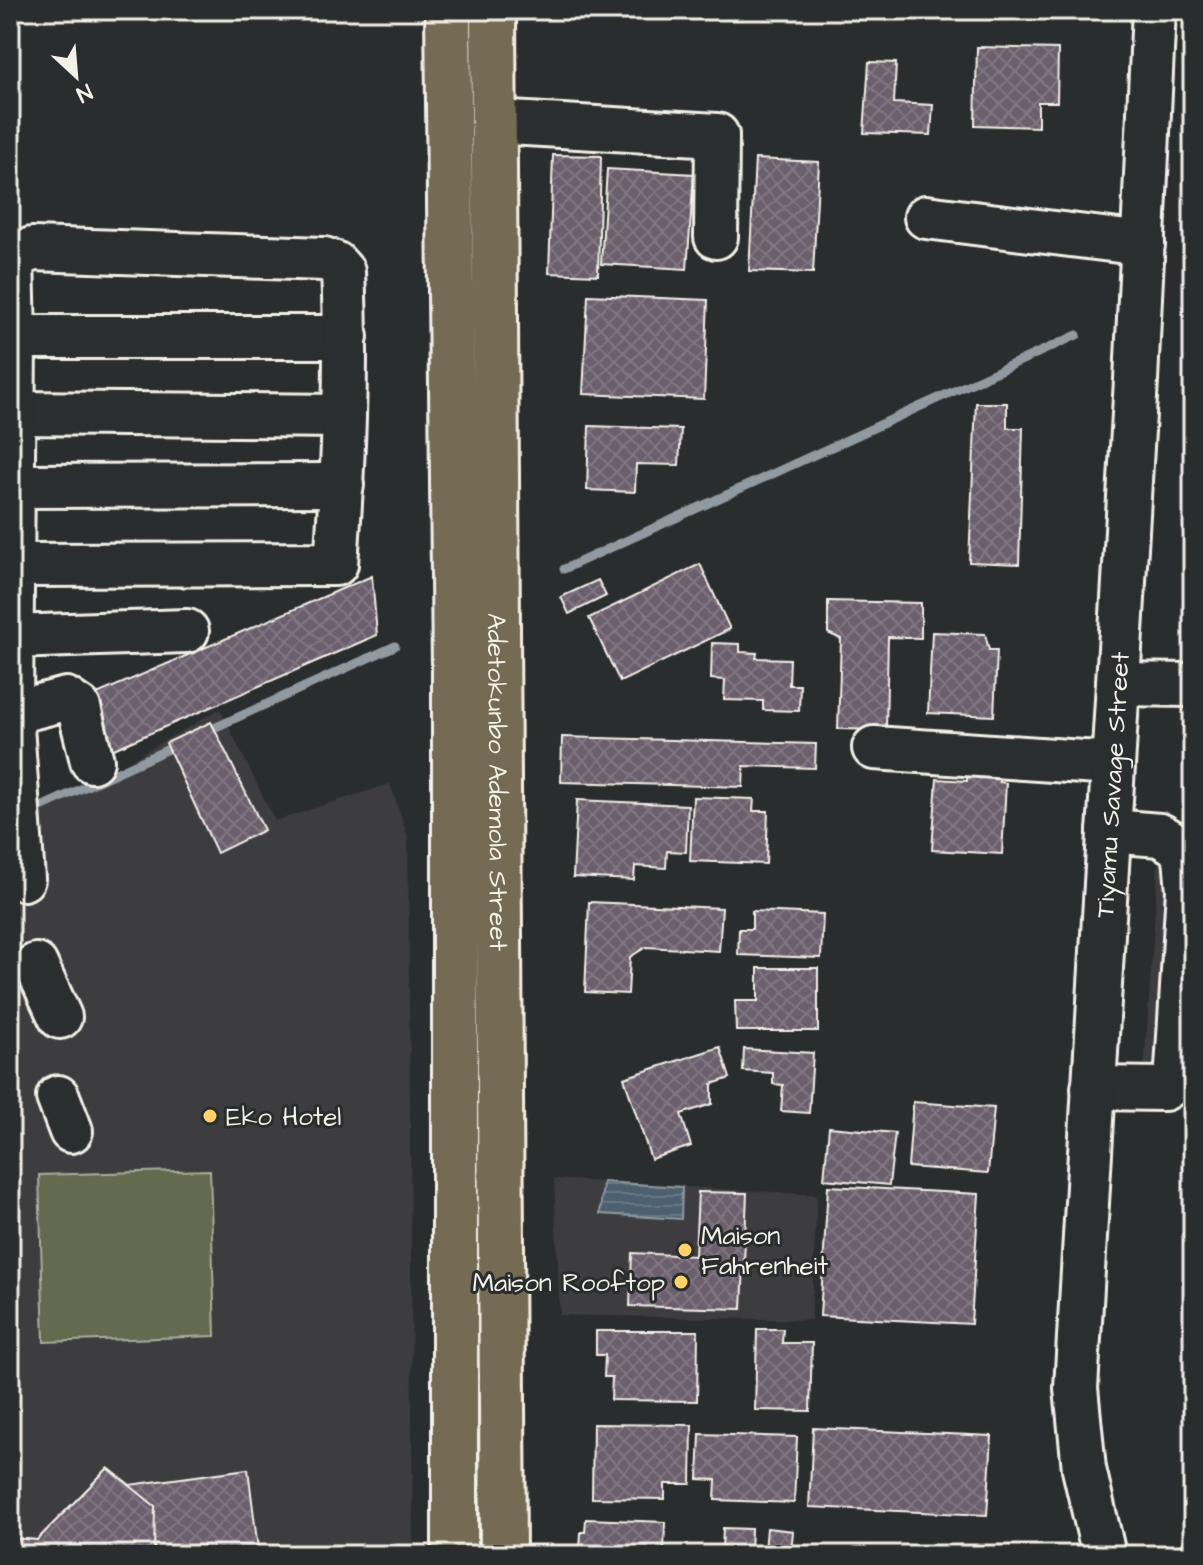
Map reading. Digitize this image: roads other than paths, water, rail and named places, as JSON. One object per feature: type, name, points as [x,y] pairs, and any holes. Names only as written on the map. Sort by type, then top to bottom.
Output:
[{"type":"main road","name":"Adetokunbo Ademola Street","points":[[448,10],[455,640],[455,1555]]},
{"type":"main road","name":"Adetokunbo Ademola Street","points":[[493,10],[503,1555]]},
{"type":"street","name":"Tiyamu Savage Street","points":[[1104,1555],[1084,1469],[1076,1388],[1154,10]]},
{"type":"street","points":[[493,122],[717,135],[716,237]]},
{"type":"street","points":[[926,217],[1143,244]]},
{"type":"street","points":[[12,565],[336,564],[342,485],[346,337],[343,272],[335,263],[324,259],[32,249],[12,258],[11,713],[23,879]]},
{"type":"street","points":[[14,337],[346,337]]},
{"type":"street","points":[[14,413],[344,416]]},
{"type":"street","points":[[13,486],[342,485]]},
{"type":"street","points":[[11,637],[187,631]]},
{"type":"street","points":[[1118,684],[1193,685]]},
{"type":"street","points":[[11,713],[66,699],[74,703],[79,708],[92,761]]},
{"type":"street","points":[[874,748],[1113,764]]},
{"type":"street","points":[[1093,1088],[1164,1089],[1173,1083],[1177,1069],[1188,890],[1185,857],[1177,845],[1160,835],[1109,831]]},
{"type":"street","points":[[36,965],[60,1017]]},
{"type":"water","points":[[603,1182],[682,1187],[681,1219],[600,1214]]},
{"type":"waterway","points":[[564,569],[1077,335]]},
{"type":"waterway","points":[[205,732],[395,646]]},
{"type":"waterway","points":[[30,812],[177,745]]},
{"type":"place","name":"Eko Hotel","points":[[210,1116]]},
{"type":"place","name":"Maison Fahrenheit","points":[[685,1250]]},
{"type":"place","name":"Maison Rooftop","points":[[681,1282]]}]
